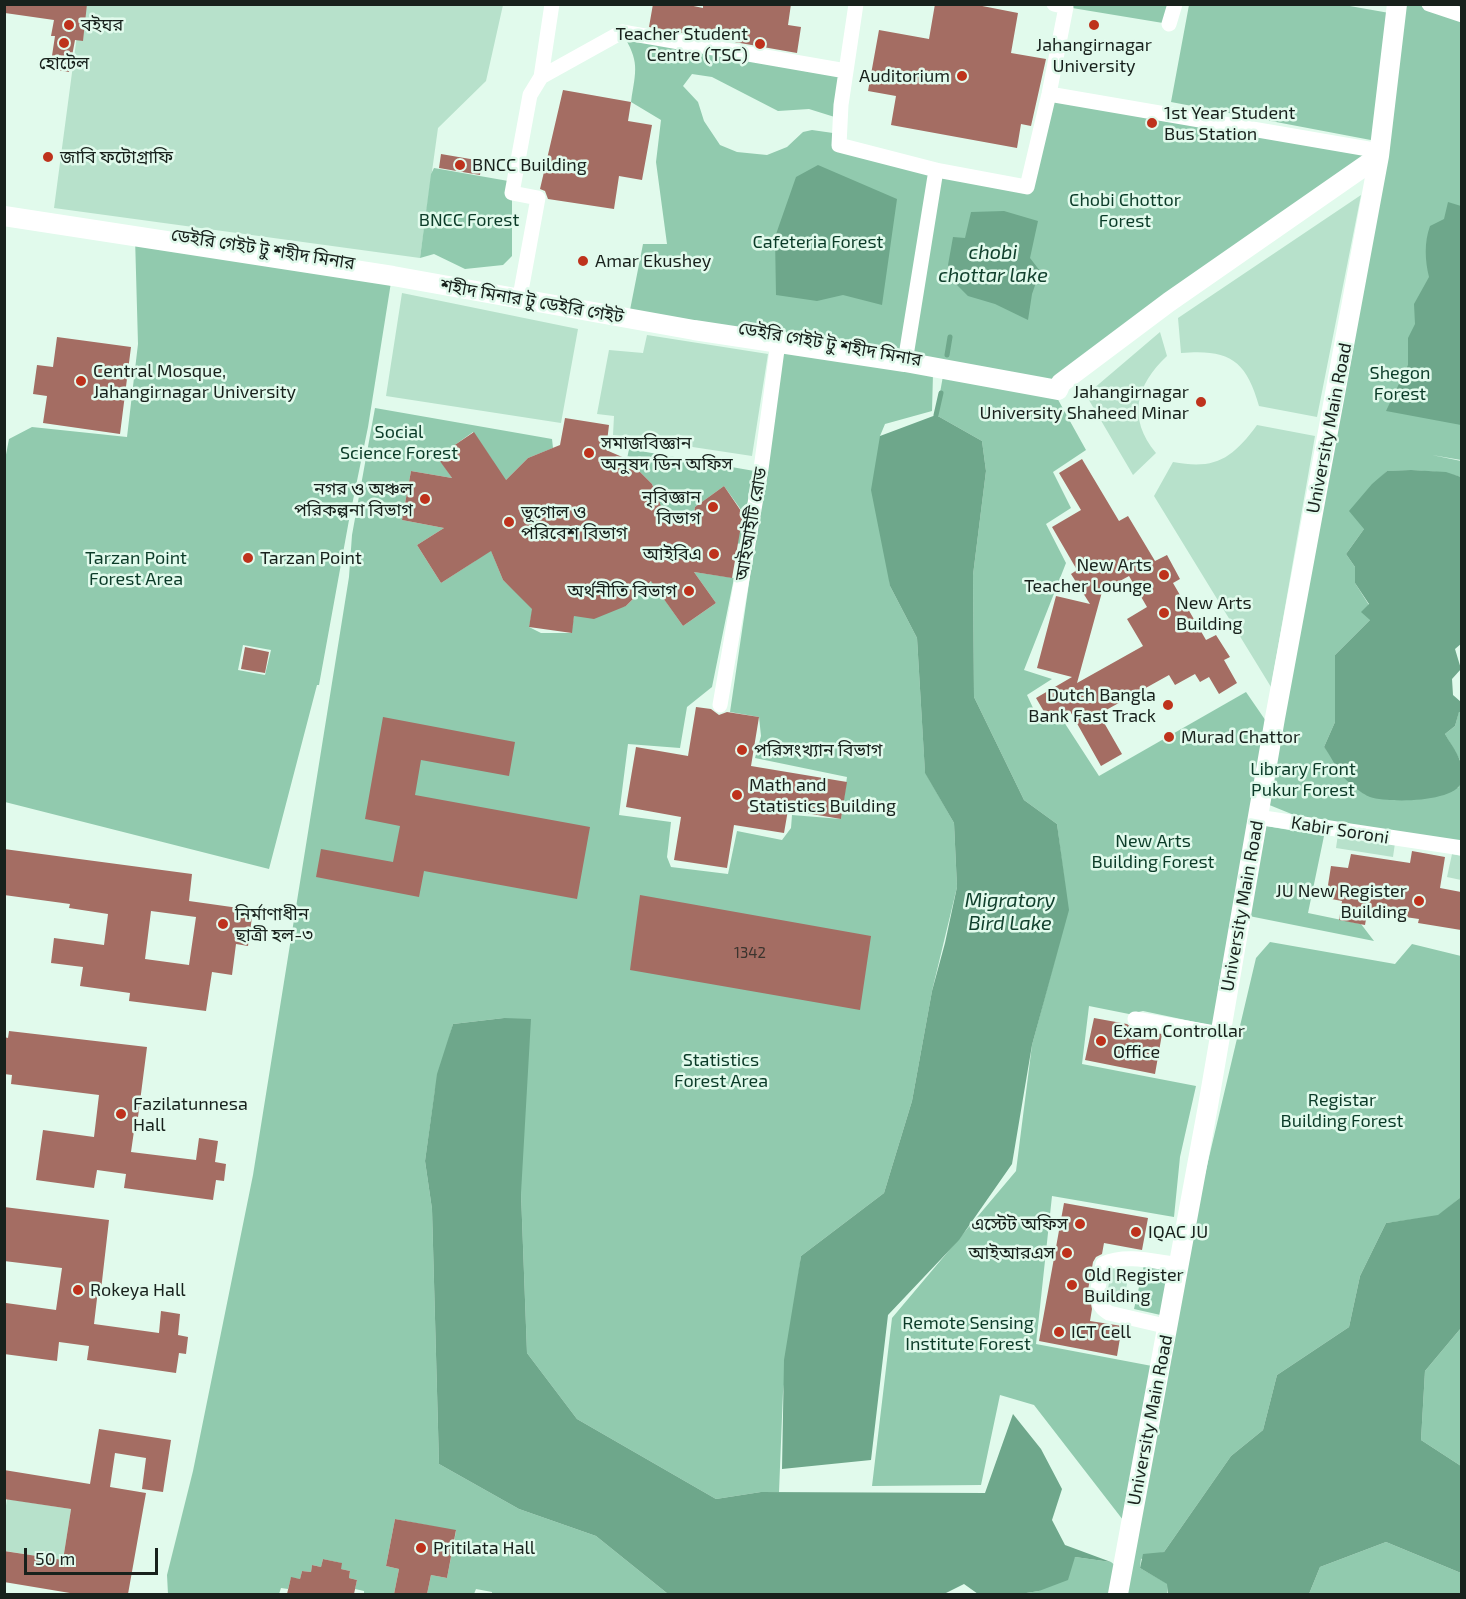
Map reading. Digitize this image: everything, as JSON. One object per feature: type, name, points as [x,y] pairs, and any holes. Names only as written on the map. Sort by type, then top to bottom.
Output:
[{"type":"street","points":[[520,295],[538,198],[512,193],[530,95],[541,77],[552,4]]},
{"type":"street","points":[[856,4],[841,105],[839,145],[936,170],[1027,187],[1066,7],[1054,4]]},
{"type":"street","points":[[1169,24],[1175,4]]},
{"type":"street","name":"University Main Road","points":[[1118,1594],[1169,1327],[1257,817],[1379,154],[1396,4]]},
{"type":"street","points":[[1429,4],[1461,15]]},
{"type":"street","points":[[541,77],[622,33],[846,71]]},
{"type":"street","points":[[1048,94],[1379,154]]},
{"type":"street","name":"শহীদ মিনার টু ডেইরি গেইট","points":[[520,295],[694,330],[778,339],[906,359],[1059,387],[1169,302],[1379,154]]},
{"type":"street","points":[[906,359],[936,170]]},
{"type":"street","name":"ডেইরি গেইট টু শহীদ মিনার","points":[[4,206],[520,295],[599,305],[778,339]]},
{"type":"street","points":[[4,216],[394,273]]},
{"type":"street","name":"আইআইটি রোড","points":[[720,705],[761,469],[778,339]]},
{"type":"street","name":"Kabir Soroni","points":[[1257,817],[1422,847],[1461,848]]},
{"type":"street","points":[[1135,1019],[1220,1034]]},
{"type":"street","points":[[1169,1327],[1109,1313],[1101,1309],[1097,1300],[1103,1264],[1126,1258],[1180,1265]]},
{"type":"shaded area","points":[[81,5],[503,5],[486,81],[438,128],[420,258],[54,208]]},
{"type":"shaded area","points":[[1361,195],[1317,417],[1259,406],[1248,377],[1233,360],[1211,353],[1181,353],[1178,318]]},
{"type":"shaded area","points":[[402,293],[578,329],[561,423],[386,396]]},
{"type":"shaded area","points":[[1160,332],[1167,356],[1148,378],[1139,402],[1141,427],[1156,453],[1133,475],[1086,395]]},
{"type":"shaded area","points":[[647,335],[768,354],[752,456],[613,435],[614,416],[597,414],[609,350],[643,353]]},
{"type":"shaded area","points":[[1257,425],[1315,436],[1271,687],[1154,496],[1173,462],[1200,464],[1221,459],[1231,454]]},
{"type":"shaded area","points":[[1338,834],[1395,843],[1393,857],[1336,848]]},
{"type":"shaded area","points":[[1452,854],[1461,856],[1461,880],[1447,877]]},
{"type":"shaded area","points":[[1112,1268],[1129,1272],[1124,1301],[1106,1299]]},
{"type":"shaded area","points":[[7,1499],[71,1509],[63,1560],[5,1551]]},
{"type":"green space","points":[[1054,5],[1173,5],[1169,24]]},
{"type":"green space","points":[[1189,5],[1344,5],[1395,14],[1397,5],[1461,5],[1461,460],[1432,455],[1461,461],[1461,477],[1434,472],[1387,471],[1381,477],[1364,529],[1346,554],[1355,567],[1355,583],[1369,605],[1370,620],[1335,655],[1335,722],[1324,747],[1332,756],[1342,776],[1458,788],[1461,781],[1461,848],[1326,828],[1262,802],[1379,157],[1061,383],[630,310],[643,244],[667,244],[656,162],[661,120],[631,102],[635,66],[632,51],[622,33],[846,76],[841,119],[809,109],[778,111],[712,77],[692,74],[683,86],[698,102],[704,121],[720,145],[737,152],[767,155],[787,147],[803,132],[812,130],[840,134],[839,145],[1027,187],[1049,94],[1379,156],[1376,141],[1171,102]]},
{"type":"green space","name":"BNCC Forest","points":[[434,168],[514,182],[512,256],[503,265],[465,269],[434,254],[420,258],[431,174]]},
{"type":"green space","name":"Tarzan Point Forest Area","points":[[135,237],[392,276],[368,427],[319,685],[317,685],[269,869],[5,802],[4,465],[9,439],[32,427],[127,437],[138,344]],"holes":[[[243,645],[271,650],[265,675],[238,670]]]},
{"type":"green space","name":"Statistics Forest Area","points":[[783,353],[933,374],[932,411],[885,424],[880,436],[890,586],[917,638],[925,772],[954,823],[957,887],[932,991],[912,1101],[884,1193],[801,1256],[783,1392],[779,1492],[761,1492],[716,1499],[577,1419],[527,1353],[521,1193],[504,1018],[453,1024],[435,1090],[425,1161],[432,1209],[439,1464],[519,1509],[596,1536],[668,1594],[492,1594],[492,1592],[476,1589],[474,1594],[427,1594],[431,1575],[447,1578],[456,1531],[395,1519],[386,1566],[399,1569],[394,1594],[364,1594],[364,1591],[355,1589],[357,1580],[349,1578],[350,1571],[341,1569],[341,1563],[323,1559],[321,1567],[312,1565],[311,1572],[302,1571],[300,1579],[291,1578],[288,1589],[281,1588],[279,1594],[168,1594],[167,1575],[193,1471],[253,1175],[349,577],[352,535],[375,408],[552,439],[553,448],[528,458],[504,482],[465,480],[493,461],[473,432],[438,457],[452,478],[411,471],[402,520],[444,528],[417,545],[441,583],[475,561],[456,530],[490,548],[503,580],[533,608],[529,627],[541,633],[571,633],[574,616],[626,606],[651,582],[658,566],[683,570],[657,589],[683,626],[716,603],[694,572],[734,578],[712,687],[687,707],[680,748],[628,744],[619,815],[671,822],[667,857],[671,867],[728,874],[737,831],[782,840],[791,828],[792,815],[841,819],[847,777],[755,758],[761,736],[759,717],[730,712]]},
{"type":"green space","points":[[943,376],[1056,396],[1086,450],[1053,472],[1071,508],[1046,524],[1066,563],[1024,670],[1052,679],[1027,695],[1040,723],[1064,722],[1099,776],[1246,692],[1268,724],[1214,1026],[1143,1011],[1129,1014],[1089,1006],[1082,1064],[1196,1086],[1180,1157],[1174,1217],[1052,1196],[1036,1344],[1152,1366],[1123,1520],[1034,1405],[1000,1395],[981,1485],[872,1486],[892,1318],[1016,1171],[1032,1045],[1068,910],[1057,824],[1024,800],[974,697],[973,575],[986,471],[982,441],[936,415]]},
{"type":"green space","points":[[629,449],[760,472],[748,545],[721,541],[749,521],[724,486],[695,507],[693,520],[664,516],[652,484],[627,459]]},
{"type":"green space","points":[[1459,711],[1461,712],[1461,762],[1445,734],[1455,726]]},
{"type":"green space","points":[[1266,826],[1324,836],[1308,913],[1361,924],[1374,941],[1249,916]]},
{"type":"green space","name":"Registar Building Forest","points":[[1270,942],[1395,964],[1412,944],[1461,956],[1461,1197],[1438,1216],[1386,1223],[1360,1276],[1349,1327],[1277,1375],[1263,1430],[1231,1456],[1164,1552],[1141,1559],[1140,1568],[1168,1584],[1167,1594],[1118,1594],[1169,1327],[1256,958]]},
{"type":"green space","points":[[1144,1265],[1175,1271],[1165,1316],[1134,1309]]},
{"type":"green space","points":[[1461,1328],[1461,1466],[1421,1440],[1425,1371]]},
{"type":"green space","points":[[1386,1542],[1461,1573],[1461,1594],[1309,1594],[1320,1567]]},
{"type":"green space","points":[[1075,1557],[1111,1562],[1116,1566],[1110,1594],[1020,1594],[1039,1591]]},
{"type":"water","points":[[818,165],[897,199],[882,305],[843,295],[817,301],[776,295],[775,237],[796,177]]},
{"type":"water","points":[[1448,202],[1461,206],[1461,425],[1386,411],[1408,365],[1408,338],[1415,324],[1414,304],[1429,277],[1426,252],[1428,232],[1430,226],[1444,219]]},
{"type":"water","name":"chobi chottar lake","points":[[1004,211],[1038,221],[1030,258],[1040,271],[1032,294],[1028,320],[995,304],[968,296],[956,284],[948,265],[953,237],[965,238],[971,212]]},
{"type":"water","name":"Migratory Bird Lake","points":[[936,415],[982,441],[986,471],[973,575],[974,697],[1024,800],[1057,824],[1069,910],[1032,1045],[1012,1164],[959,1240],[888,1315],[871,1460],[782,1469],[784,1360],[801,1256],[884,1193],[912,1101],[932,991],[957,887],[954,823],[925,773],[917,638],[890,586],[871,490],[880,436]]},
{"type":"water","points":[[1387,471],[1446,472],[1461,477],[1462,643],[1455,649],[1461,669],[1452,679],[1453,695],[1461,702],[1461,712],[1459,712],[1455,726],[1445,734],[1458,757],[1463,775],[1457,788],[1448,794],[1420,800],[1391,800],[1370,797],[1354,787],[1341,774],[1324,747],[1335,722],[1335,655],[1370,620],[1361,612],[1369,604],[1355,583],[1355,567],[1346,554],[1364,529],[1349,511],[1372,484]]},
{"type":"water","points":[[504,1018],[531,1019],[521,1193],[527,1353],[577,1419],[716,1499],[761,1492],[985,1493],[1013,1414],[1041,1449],[1062,1489],[1052,1520],[1065,1545],[1111,1562],[1075,1557],[1068,1580],[1039,1591],[1020,1594],[978,1594],[964,1584],[944,1594],[668,1594],[596,1536],[519,1509],[439,1464],[432,1209],[425,1161],[437,1074],[453,1024]]},
{"type":"water","points":[[1461,1197],[1461,1328],[1425,1371],[1421,1440],[1461,1466],[1461,1573],[1386,1542],[1320,1567],[1309,1594],[1168,1594],[1167,1584],[1140,1568],[1143,1554],[1164,1552],[1231,1456],[1263,1430],[1277,1375],[1349,1327],[1360,1276],[1386,1223],[1438,1215]]},
{"type":"building","points":[[5,4],[87,4],[83,41],[75,40],[69,72],[50,69],[55,36],[51,36],[54,20],[5,13]]},
{"type":"building","name":"Teacher Student Centre (TSC)","points":[[653,4],[684,4],[703,8],[703,4],[791,4],[788,25],[801,27],[797,53],[649,27]]},
{"type":"building","name":"Auditorium","points":[[935,4],[972,4],[1018,13],[1011,53],[1046,59],[1031,126],[1021,124],[1017,148],[891,125],[896,96],[868,91],[879,30],[929,39]]},
{"type":"building","points":[[563,90],[631,102],[628,121],[652,125],[642,180],[619,176],[614,209],[548,199],[545,191],[540,189]]},
{"type":"building","name":"BNCC Building","points":[[441,154],[482,161],[480,175],[439,168]]},
{"type":"building","name":"Central Mosque, Jahangirnagar University","points":[[57,337],[131,347],[120,434],[43,423],[47,396],[33,394],[37,365],[53,367]]},
{"type":"building","points":[[565,418],[609,425],[606,450],[627,459],[652,484],[665,516],[693,520],[695,507],[724,486],[743,514],[732,578],[694,572],[716,603],[683,626],[651,581],[626,606],[594,619],[574,616],[572,633],[529,627],[532,609],[503,580],[491,551],[441,583],[417,545],[444,528],[402,520],[411,471],[452,478],[437,457],[474,432],[506,480],[528,458],[560,445]]},
{"type":"building","name":"New Arts Building","points":[[1082,459],[1119,521],[1128,516],[1155,561],[1167,555],[1180,579],[1173,583],[1206,640],[1216,635],[1230,657],[1224,660],[1237,683],[1219,694],[1209,677],[1200,682],[1195,674],[1175,685],[1169,675],[1099,714],[1122,754],[1101,766],[1070,711],[1058,718],[1054,711],[1046,715],[1036,698],[1072,677],[1037,668],[1056,596],[1090,604],[1071,574],[1077,570],[1052,527],[1081,510],[1059,473]],"holes":[[[1129,576],[1147,607],[1127,619],[1143,646],[1077,683],[1105,581],[1109,587]]]},
{"type":"building","points":[[245,647],[269,652],[265,673],[241,669]]},
{"type":"building","name":"Math and Statistics Building","points":[[696,707],[711,709],[719,715],[727,712],[759,717],[751,766],[847,782],[841,819],[788,810],[784,833],[734,825],[727,868],[674,860],[681,817],[626,807],[636,747],[688,756]]},
{"type":"building","points":[[383,717],[515,742],[509,776],[421,760],[415,795],[590,827],[577,899],[424,871],[419,897],[316,877],[321,849],[393,862],[400,826],[365,819]]},
{"type":"building","name":"নির্মাণাধীন ছাত্রী হল-৩","points":[[4,849],[192,874],[189,901],[253,910],[248,946],[236,944],[232,975],[212,972],[206,1011],[129,1001],[130,993],[80,986],[83,967],[51,963],[54,938],[104,945],[108,914],[69,908],[70,904],[4,895]],"holes":[[[151,911],[196,917],[189,965],[145,959]]]},
{"type":"building","name":"JU New Register Building","points":[[1412,851],[1445,857],[1440,888],[1461,892],[1461,930],[1418,923],[1419,919],[1405,917],[1405,914],[1368,908],[1365,925],[1339,920],[1342,901],[1326,898],[1331,866],[1348,868],[1351,854],[1410,863]]},
{"type":"building","points":[[640,895],[871,936],[860,1010],[630,970]]},
{"type":"building","points":[[1094,1018],[1162,1034],[1155,1074],[1085,1060]]},
{"type":"building","name":"Fazilatunnesa Hall","points":[[9,1031],[147,1047],[131,1152],[196,1160],[199,1138],[218,1141],[215,1162],[226,1164],[224,1181],[216,1180],[213,1200],[124,1188],[126,1174],[97,1170],[94,1188],[36,1180],[43,1130],[94,1137],[99,1095],[11,1084],[12,1075],[4,1074],[4,1037],[8,1038]]},
{"type":"building","name":"Old Register Building","points":[[1064,1203],[1148,1218],[1142,1250],[1104,1243],[1102,1254],[1093,1262],[1088,1290],[1092,1309],[1090,1321],[1122,1326],[1117,1356],[1039,1341]]},
{"type":"building","name":"Rokeya Hall","points":[[4,1207],[109,1220],[101,1290],[98,1290],[94,1324],[159,1333],[161,1311],[180,1314],[178,1335],[188,1337],[186,1354],[179,1353],[176,1373],[87,1360],[89,1346],[59,1342],[57,1361],[4,1354],[6,1303],[56,1310],[62,1268],[4,1261]]},
{"type":"building","points":[[99,1429],[171,1440],[163,1492],[142,1489],[146,1458],[115,1453],[110,1487],[146,1493],[128,1594],[76,1594],[4,1582],[4,1551],[63,1560],[71,1509],[4,1499],[4,1470],[90,1484]]},
{"type":"building","name":"Pritilata Hall","points":[[395,1519],[456,1530],[447,1578],[431,1575],[427,1594],[394,1594],[399,1569],[386,1566]]},
{"type":"building","points":[[323,1559],[342,1563],[341,1569],[350,1571],[349,1578],[357,1580],[354,1594],[287,1594],[291,1577],[300,1579],[302,1571],[311,1572],[312,1565],[321,1567]]},
{"type":"waterway","points":[[947,355],[950,337]]},
{"type":"waterway","points":[[936,415],[941,393]]},
{"type":"place","name":"বইঘর","points":[[69,25]]},
{"type":"place","name":"Jahangirnagar University","points":[[1094,25]]},
{"type":"place","name":"হোটেল","points":[[64,43]]},
{"type":"place","name":"Teacher Student Centre (TSC)","points":[[760,44]]},
{"type":"place","name":"Auditorium","points":[[962,76]]},
{"type":"place","name":"1st Year Student Bus Station","points":[[1152,123]]},
{"type":"place","name":"জাবি ফটোগ্রাফি","points":[[48,157]]},
{"type":"place","name":"BNCC Building","points":[[460,165]]},
{"type":"place","name":"Amar Ekushey","points":[[583,261]]},
{"type":"place","name":"Central Mosque, Jahangirnagar University","points":[[81,381]]},
{"type":"place","name":"Jahangirnagar University Shaheed Minar","points":[[1201,402]]},
{"type":"place","name":"সমাজবিজ্ঞান অনুষদ ডিন অফিস","points":[[589,453]]},
{"type":"place","name":"নগর ও অঞ্চল পরিকল্পনা বিভাগ","points":[[425,499]]},
{"type":"place","name":"নৃবিজ্ঞান বিভাগ","points":[[713,507]]},
{"type":"place","name":"ভূগোল ও পরিবেশ বিভাগ","points":[[509,522]]},
{"type":"place","name":"আইবিএ","points":[[714,554]]},
{"type":"place","name":"Tarzan Point","points":[[248,558]]},
{"type":"place","name":"New Arts Teacher Lounge","points":[[1164,575]]},
{"type":"place","name":"অর্থনীতি বিভাগ","points":[[689,591]]},
{"type":"place","name":"New Arts Building","points":[[1164,613]]},
{"type":"place","name":"Dutch Bangla Bank Fast Track","points":[[1168,705]]},
{"type":"place","name":"Murad Chattor","points":[[1169,737]]},
{"type":"place","name":"পরিসংখ্যান বিভাগ","points":[[742,750]]},
{"type":"place","name":"Math and Statistics Building","points":[[737,795]]},
{"type":"place","name":"JU New Register Building","points":[[1419,901]]},
{"type":"place","name":"নির্মাণাধীন ছাত্রী হল-৩","points":[[223,924]]},
{"type":"place","name":"Exam Controllar Office","points":[[1101,1041]]},
{"type":"place","name":"Fazilatunnesa Hall","points":[[121,1114]]},
{"type":"place","name":"এস্টেট অফিস","points":[[1080,1224]]},
{"type":"place","name":"IQAC JU","points":[[1136,1232]]},
{"type":"place","name":"আইআরএস","points":[[1067,1253]]},
{"type":"place","name":"Old Register Building","points":[[1072,1285]]},
{"type":"place","name":"Rokeya Hall","points":[[78,1290]]},
{"type":"place","name":"ICT Cell","points":[[1059,1332]]},
{"type":"place","name":"Pritilata Hall","points":[[421,1548]]},
{"type":"park label","name":"Chobi Chottor Forest","points":[[1125,210]]},
{"type":"park label","name":"Cafeteria Forest","points":[[818,242]]},
{"type":"park label","name":"Shegon Forest","points":[[1400,383]]},
{"type":"park label","name":"Social Science Forest","points":[[399,442]]},
{"type":"park label","name":"Library Front Pukur Forest","points":[[1303,779]]},
{"type":"park label","name":"New Arts Building Forest","points":[[1153,851]]},
{"type":"park label","name":"Remote Sensing Institute Forest","points":[[968,1333]]}]
